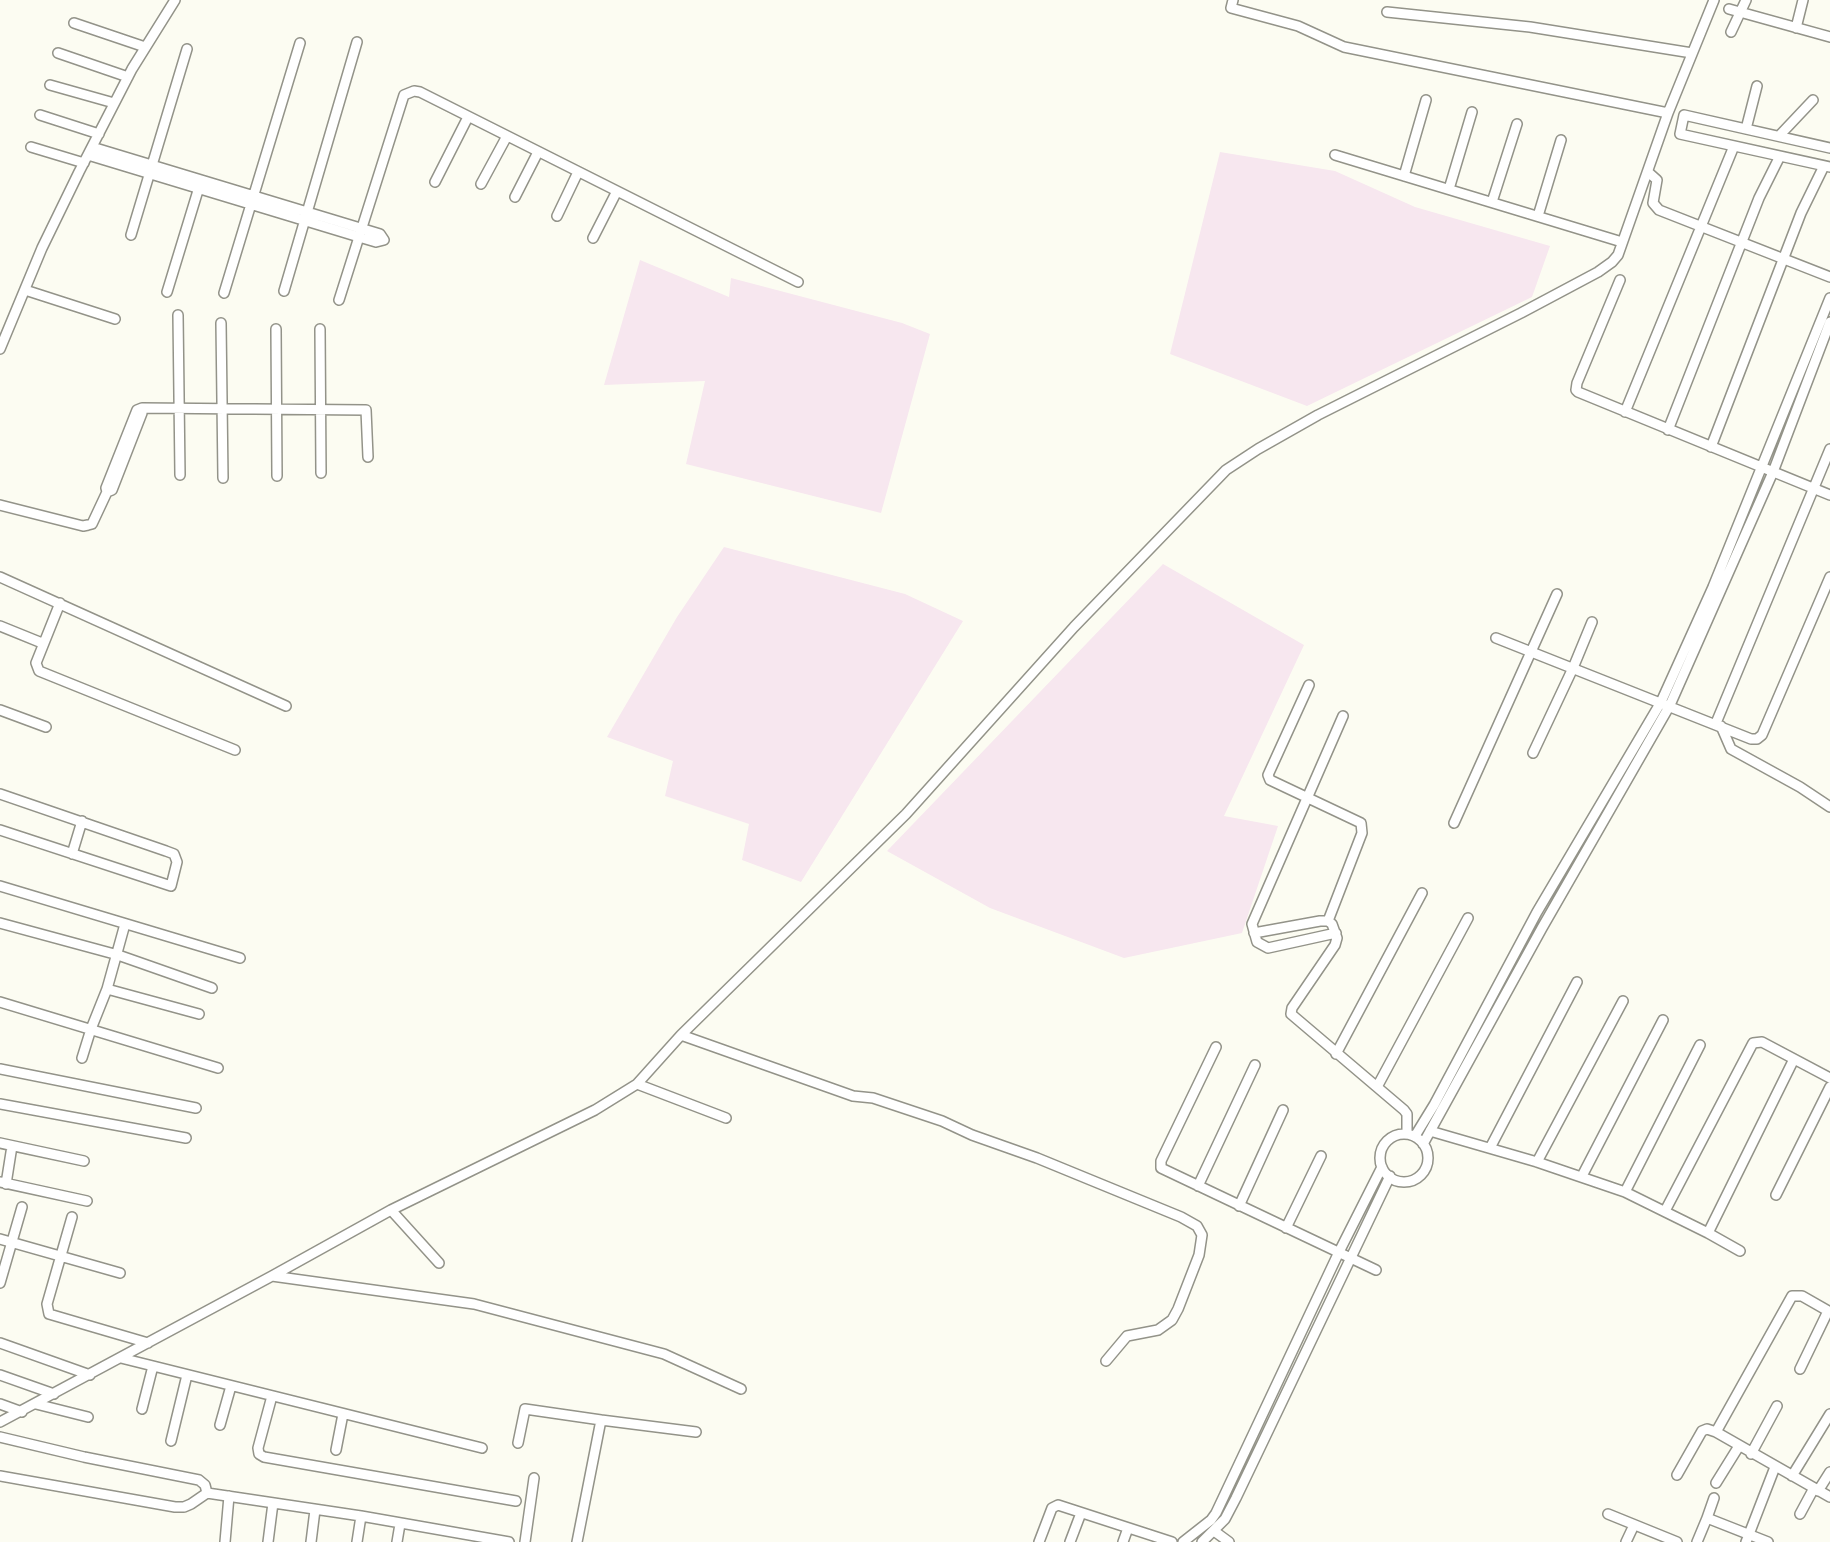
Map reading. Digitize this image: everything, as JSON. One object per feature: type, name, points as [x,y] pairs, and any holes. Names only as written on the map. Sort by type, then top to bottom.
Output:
[{"type":"street","points":[[0,349],[42,248],[114,103],[145,47],[175,0]]},
{"type":"street","points":[[1233,0],[1231,8],[1298,26],[1344,47],[1668,113]]},
{"type":"street","points":[[0,1422],[391,1210],[595,1110],[637,1084],[681,1035],[906,814],[1074,627],[1226,470],[1257,449],[1318,415],[1598,272],[1612,262],[1622,242],[1668,113],[1714,0]]},
{"type":"street","points":[[1731,32],[1746,0]]},
{"type":"street","points":[[1796,28],[1803,0]]},
{"type":"street","points":[[1730,9],[1830,38]]},
{"type":"street","points":[[1388,12],[1530,27],[1692,53]]},
{"type":"street","points":[[74,23],[145,47]]},
{"type":"street","points":[[284,291],[357,42]]},
{"type":"street","points":[[224,293],[300,43]]},
{"type":"street","points":[[131,235],[187,49]]},
{"type":"street","points":[[58,53],[128,76]]},
{"type":"street","points":[[51,85],[114,103]]},
{"type":"street","points":[[1746,129],[1757,86]]},
{"type":"street","points":[[339,300],[404,95],[414,92],[420,92],[798,282]]},
{"type":"street","points":[[1404,176],[1426,100]]},
{"type":"street","points":[[1779,136],[1813,100]]},
{"type":"street","points":[[1449,189],[1472,112]]},
{"type":"street","points":[[40,115],[99,134]]},
{"type":"street","points":[[1711,447],[1801,213],[1827,167],[1680,134],[1684,115],[1830,148]]},
{"type":"street","points":[[435,182],[468,117]]},
{"type":"street","points":[[1492,202],[1517,124]]},
{"type":"street","points":[[481,184],[507,136]]},
{"type":"street","points":[[1538,216],[1561,140]]},
{"type":"street","points":[[1625,412],[1734,146]]},
{"type":"street","points":[[31,147],[88,155],[152,170],[361,233]]},
{"type":"street","points":[[515,197],[538,152]]},
{"type":"street","points":[[1335,155],[1622,242]]},
{"type":"street","points":[[1668,430],[1759,198],[1780,156]]},
{"type":"street","points":[[557,216],[578,172]]},
{"type":"street","points":[[1648,172],[1657,180],[1653,200],[1654,207],[1659,210],[1830,277]]},
{"type":"street","points":[[166,292],[201,184]]},
{"type":"street","points":[[593,238],[616,191]]},
{"type":"street","points":[[1620,280],[1576,387],[1578,392],[1830,495]]},
{"type":"street","points":[[25,290],[115,319]]},
{"type":"street","points":[[1411,1135],[1434,1106],[1537,912],[1666,704],[1830,298]]},
{"type":"street","points":[[178,315],[180,475]]},
{"type":"street","points":[[1423,1144],[1666,704],[1773,472],[1830,322]]},
{"type":"street","points":[[221,323],[223,478]]},
{"type":"street","points":[[276,329],[277,476]]},
{"type":"street","points":[[320,329],[321,473]]},
{"type":"street","points":[[0,505],[83,526],[92,524],[107,492],[106,488],[137,410],[142,408],[366,410],[368,457]]},
{"type":"street","points":[[1830,449],[1719,725],[1731,749],[1800,787],[1830,807]]},
{"type":"street","points":[[0,577],[286,706]]},
{"type":"street","points":[[1496,638],[1755,740],[1762,735],[1830,577]]},
{"type":"street","points":[[1454,823],[1557,594]]},
{"type":"street","points":[[60,603],[42,643],[36,663],[39,671],[236,750]]},
{"type":"street","points":[[1533,753],[1574,668],[1592,622]]},
{"type":"street","points":[[0,626],[42,643]]},
{"type":"street","points":[[1309,685],[1268,775],[1270,780],[1361,823],[1362,833],[1328,921]]},
{"type":"street","points":[[0,710],[46,727]]},
{"type":"street","points":[[1336,933],[1268,948],[1257,942],[1252,924],[1343,716]]},
{"type":"street","points":[[0,794],[174,854],[177,862],[171,886],[0,830]]},
{"type":"street","points":[[72,854],[82,821]]},
{"type":"street","points":[[0,886],[240,958]]},
{"type":"street","points":[[1336,1054],[1422,893]]},
{"type":"street","points":[[1377,1087],[1468,918]]},
{"type":"street","points":[[1328,921],[1336,933],[1335,945],[1291,1011],[1293,1017],[1407,1114],[1411,1135]]},
{"type":"street","points":[[1254,933],[1328,921]]},
{"type":"street","points":[[0,923],[118,955],[212,988]]},
{"type":"street","points":[[82,1058],[118,955],[125,924]]},
{"type":"street","points":[[1490,1148],[1577,982]]},
{"type":"street","points":[[107,989],[199,1014]]},
{"type":"street","points":[[1537,1162],[1623,1001]]},
{"type":"street","points":[[0,1002],[218,1068]]},
{"type":"street","points":[[1582,1176],[1663,1020]]},
{"type":"street","points":[[681,1035],[853,1096],[873,1098],[942,1120],[972,1135],[1037,1158],[1171,1212],[1197,1226],[1202,1235],[1199,1255],[1172,1320],[1158,1330],[1127,1336],[1106,1361]]},
{"type":"street","points":[[1665,1211],[1753,1043],[1762,1042],[1830,1078]]},
{"type":"street","points":[[1625,1192],[1700,1045]]},
{"type":"street","points":[[1216,1047],[1161,1161],[1161,1168],[1376,1270]]},
{"type":"street","points":[[1708,1233],[1794,1059]]},
{"type":"street","points":[[1198,1186],[1256,1065]]},
{"type":"street","points":[[0,1069],[196,1107]]},
{"type":"street","points":[[637,1084],[726,1118]]},
{"type":"street","points":[[1776,1195],[1830,1088]]},
{"type":"street","points":[[0,1104],[186,1138]]},
{"type":"street","points":[[1239,1206],[1283,1110]]},
{"type":"street","points":[[1430,1131],[1582,1176],[1625,1192],[1740,1251]]},
{"type":"street","points":[[1183,1542],[1211,1520],[1216,1513],[1339,1252],[1382,1167],[1381,1152],[1384,1145],[1395,1135],[1411,1135],[1427,1150],[1427,1165],[1419,1176],[1406,1181],[1398,1181],[1382,1167]]},
{"type":"street","points":[[0,1143],[84,1161]]},
{"type":"street","points":[[12,1146],[3,1183],[87,1202]]},
{"type":"street","points":[[1286,1228],[1321,1156]]},
{"type":"street","points":[[1202,1542],[1225,1519],[1236,1498],[1390,1176]]},
{"type":"street","points":[[0,1283],[22,1207]]},
{"type":"street","points":[[391,1210],[439,1263]]},
{"type":"street","points":[[72,1217],[47,1304],[49,1314],[148,1343]]},
{"type":"street","points":[[0,1239],[120,1273]]},
{"type":"street","points":[[272,1276],[474,1304],[664,1354],[741,1389]]},
{"type":"street","points":[[1716,1432],[1792,1296],[1802,1296],[1829,1311],[1800,1369]]},
{"type":"street","points":[[0,1343],[90,1375]]},
{"type":"street","points":[[121,1358],[482,1448]]},
{"type":"street","points":[[142,1409],[153,1366]]},
{"type":"street","points":[[171,1441],[187,1375]]},
{"type":"street","points":[[0,1376],[54,1394]]},
{"type":"street","points":[[220,1425],[231,1386]]},
{"type":"street","points":[[272,1396],[258,1448],[264,1457],[516,1501]]},
{"type":"street","points":[[0,1404],[22,1412]]},
{"type":"street","points":[[36,1404],[88,1417]]},
{"type":"street","points":[[1751,1454],[1777,1406]]},
{"type":"street","points":[[518,1443],[525,1409],[696,1432]]},
{"type":"street","points":[[336,1450],[343,1414]]},
{"type":"street","points":[[1792,1476],[1830,1414]]},
{"type":"street","points":[[578,1542],[601,1420]]},
{"type":"street","points":[[1677,1475],[1702,1431],[1707,1429],[1830,1497]]},
{"type":"street","points":[[0,1437],[95,1460],[199,1479],[205,1485],[207,1493]]},
{"type":"street","points":[[1716,1483],[1739,1446]]},
{"type":"street","points":[[1746,1542],[1775,1467]]},
{"type":"street","points":[[1800,1514],[1830,1472]]},
{"type":"street","points":[[0,1476],[175,1507],[191,1504],[207,1493],[361,1516],[485,1540],[509,1542]]},
{"type":"street","points":[[525,1542],[534,1478]]},
{"type":"street","points":[[225,1542],[229,1496]]},
{"type":"street","points":[[1697,1542],[1714,1498]]},
{"type":"street","points":[[268,1542],[273,1503]]},
{"type":"street","points":[[1039,1542],[1054,1506],[1058,1505],[1172,1542]]},
{"type":"street","points":[[311,1542],[315,1510]]},
{"type":"street","points":[[1070,1542],[1081,1513]]},
{"type":"street","points":[[1608,1514],[1677,1542]]},
{"type":"street","points":[[357,1542],[361,1516]]},
{"type":"street","points":[[1707,1518],[1768,1542]]},
{"type":"street","points":[[397,1542],[400,1524]]},
{"type":"street","points":[[1626,1542],[1634,1525]]},
{"type":"street","points":[[1123,1542],[1128,1528]]},
{"type":"street","points":[[441,1542],[442,1531]]},
{"type":"street","points":[[1214,1531],[1228,1542]]},
{"type":"shaded area","points":[[1220,152],[1335,171],[1415,207],[1550,246],[1532,297],[1307,406],[1170,354]]},
{"type":"shaded area","points":[[640,260],[729,297],[731,278],[902,323],[930,334],[881,513],[686,464],[705,381],[604,385]]},
{"type":"shaded area","points":[[724,547],[905,594],[963,621],[801,882],[742,860],[749,824],[665,796],[673,761],[607,737],[677,617]]},
{"type":"shaded area","points":[[1163,564],[1304,645],[1224,816],[1278,826],[1242,933],[1124,958],[990,908],[887,851]]}]
